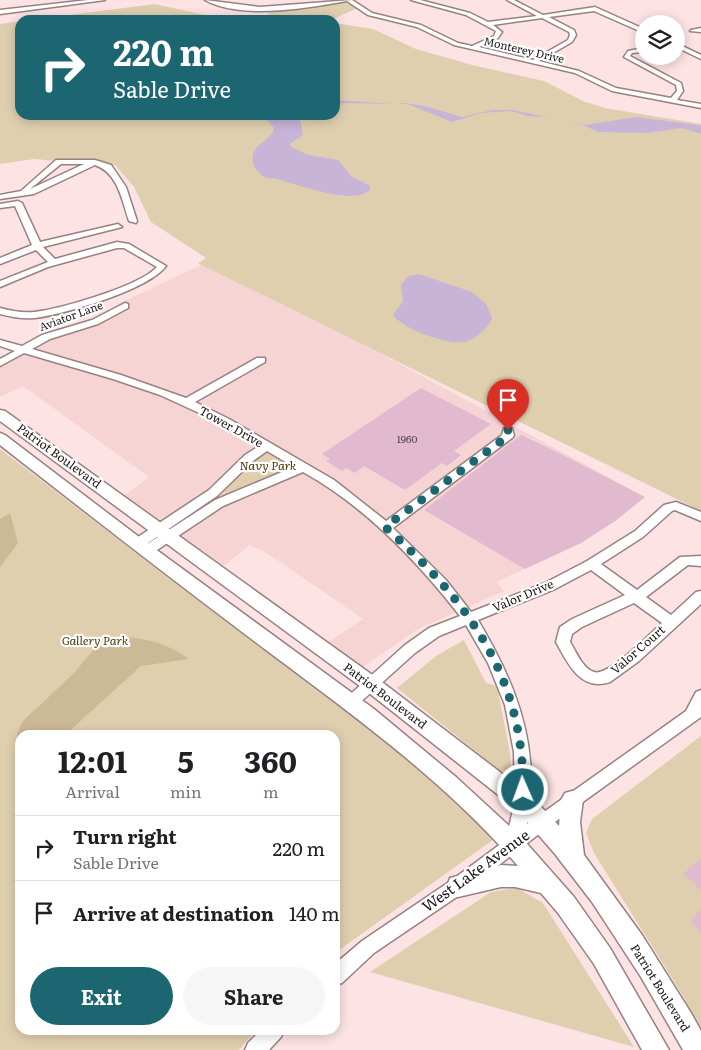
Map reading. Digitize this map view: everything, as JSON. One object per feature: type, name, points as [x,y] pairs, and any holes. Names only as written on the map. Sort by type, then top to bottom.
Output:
[{"type":"main road","name":"Patriot Boulevard","points":[[0,414],[371,684],[523,802],[542,822],[574,862],[651,970],[697,1050]]},
{"type":"main road","name":"Patriot Boulevard","points":[[0,438],[141,548],[350,703],[449,783],[513,844],[548,884],[602,956],[656,1050]]},
{"type":"main road","points":[[572,800],[569,822],[574,862]]},
{"type":"main road","points":[[458,886],[508,876],[548,884]]},
{"type":"street","points":[[1,11],[102,0]]},
{"type":"street","points":[[209,0],[251,10],[347,0]]},
{"type":"street","points":[[299,0],[306,5]]},
{"type":"street","name":"Monterey Drive","points":[[347,0],[370,14],[410,23],[456,44],[577,72],[614,90],[701,106]]},
{"type":"street","points":[[414,0],[462,11],[498,30],[498,35],[473,48]]},
{"type":"street","points":[[510,0],[572,31],[573,38],[534,62]]},
{"type":"street","points":[[488,24],[595,9],[635,26]]},
{"type":"street","points":[[693,31],[701,30]]},
{"type":"street","points":[[685,49],[701,57]]},
{"type":"street","points":[[635,51],[630,52],[627,57],[635,61]]},
{"type":"street","points":[[642,65],[679,84],[680,91],[672,101]]},
{"type":"street","points":[[0,261],[37,246],[118,227],[116,225],[118,222],[133,221],[122,187],[108,167],[95,162],[59,162],[48,168],[24,190],[26,192]]},
{"type":"street","points":[[0,197],[31,192],[95,162]]},
{"type":"street","points":[[0,206],[18,203],[37,246],[49,263]]},
{"type":"street","points":[[1,310],[21,316],[43,314],[87,302],[134,283],[162,269],[162,266],[126,246],[117,245],[49,263],[3,284]]},
{"type":"street","points":[[28,250],[49,263]]},
{"type":"street","name":"Aviator Lane","points":[[0,364],[54,333],[96,322],[125,306]]},
{"type":"street","name":"Tower Drive","points":[[0,343],[100,371],[187,402],[334,485],[385,527],[429,569],[470,617],[489,646],[506,687],[521,743],[523,802],[513,844]]},
{"type":"street","points":[[187,402],[260,360]]},
{"type":"street","points":[[385,527],[508,436],[508,430]]},
{"type":"street","points":[[141,548],[214,492],[249,458],[266,446]]},
{"type":"street","points":[[164,532],[228,499],[303,468]]},
{"type":"street","points":[[214,492],[228,499]]},
{"type":"street","name":"Valor Drive","points":[[350,703],[410,649],[434,632],[550,586],[592,564],[639,534],[668,508],[676,506],[701,517]]},
{"type":"street","name":"Valor Court","points":[[701,561],[685,560],[648,591],[577,623],[565,631],[563,642],[579,669],[591,678],[605,678],[634,657],[670,622],[701,596]]},
{"type":"street","name":"Valor Court","points":[[592,564],[670,622]]},
{"type":"street","name":"West Lake Avenue","points":[[340,972],[368,947],[458,886],[572,800],[696,713],[701,696]]},
{"type":"street","points":[[255,1050],[269,1035]]},
{"type":"shaded area","points":[[340,100],[394,104],[340,103]]},
{"type":"shaded area","points":[[405,103],[425,106],[462,117],[492,110],[513,110],[546,117],[528,116],[511,111],[482,113],[452,122],[407,104],[398,104]]},
{"type":"shaded area","points":[[637,117],[701,126],[701,134],[682,128],[647,133],[598,132],[585,126],[560,120],[584,125]]},
{"type":"shaded area","points":[[267,120],[300,120],[303,135],[290,144],[290,146],[308,155],[338,160],[351,176],[370,186],[370,190],[363,194],[352,196],[340,195],[264,177],[253,163],[254,151],[269,137],[274,128]]},
{"type":"shaded area","points":[[201,265],[383,355],[645,497],[615,521],[581,543],[496,582],[504,591],[418,629],[363,667],[325,644],[363,619],[270,555],[250,545],[223,566],[121,498],[149,477],[23,386],[0,397],[0,367],[60,335],[84,329],[129,309],[120,303]]},
{"type":"shaded area","points":[[419,274],[472,292],[486,304],[492,317],[491,321],[473,339],[464,342],[447,341],[426,335],[406,326],[393,315],[403,301],[401,285],[408,276]]},
{"type":"shaded area","points":[[10,513],[18,543],[0,567],[0,519]]},
{"type":"shaded area","points":[[123,637],[141,639],[174,649],[189,659],[141,666],[71,730],[19,730],[22,722],[74,673],[100,642]]},
{"type":"green space","points":[[343,2],[358,8],[340,16],[269,15],[266,11]]},
{"type":"green space","points":[[155,4],[204,15],[69,15]]},
{"type":"green space","points":[[15,22],[15,120],[340,120],[340,24],[373,29],[416,49],[472,65],[544,81],[583,101],[605,108],[701,124],[701,511],[201,265],[198,263],[206,258],[151,222],[134,187],[116,166],[90,159],[56,161],[34,159],[0,164],[0,24]]},
{"type":"green space","name":"Gallery Park","points":[[0,449],[441,785],[497,837],[340,949],[340,730],[15,730],[15,1035],[252,1035],[239,1050],[0,1050]]},
{"type":"green space","name":"Navy Park","points":[[273,453],[291,469],[228,495],[225,494],[225,491],[255,457],[261,454]]},
{"type":"green space","points":[[464,640],[486,683],[497,686],[510,753],[511,771],[499,770],[397,688],[436,656]]},
{"type":"green space","points":[[701,736],[701,1033],[683,996],[594,853],[586,833],[592,819]]},
{"type":"green space","points":[[517,888],[543,903],[634,1047],[370,972],[491,892]]},
{"type":"building","points":[[421,388],[491,424],[454,451],[461,455],[447,466],[442,463],[405,490],[364,466],[355,473],[346,468],[342,471],[326,461],[330,459],[322,454]]},
{"type":"building","points":[[521,435],[645,497],[615,521],[581,543],[525,569],[424,510]]},
{"type":"building","points":[[701,858],[701,890],[683,874]]},
{"type":"building","points":[[701,910],[701,933],[690,920]]},
{"type":"route","points":[[508,430],[508,436],[385,527],[429,569],[470,617],[489,646],[506,687],[521,743],[523,790]]}]
